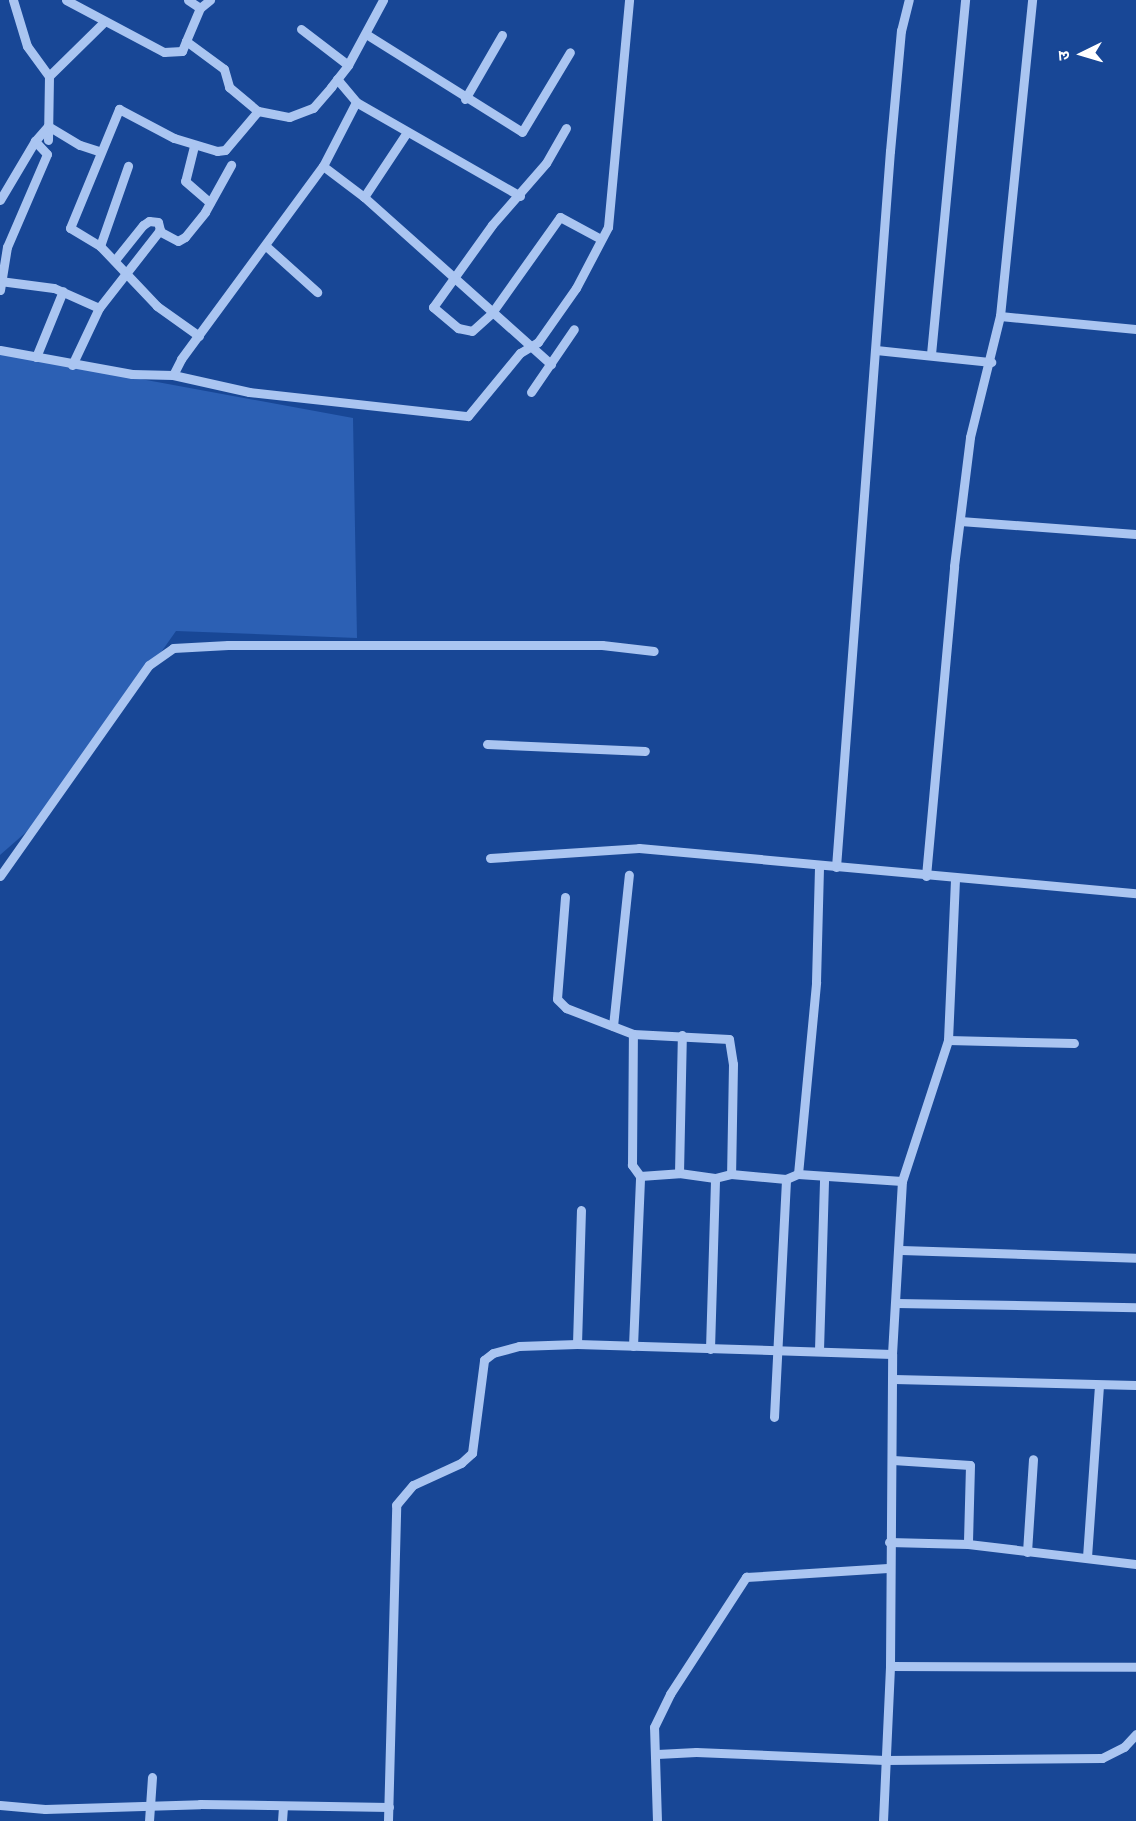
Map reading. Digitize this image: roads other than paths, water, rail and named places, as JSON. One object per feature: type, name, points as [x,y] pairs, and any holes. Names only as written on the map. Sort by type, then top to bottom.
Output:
[{"type":"street","points":[[13,0],[27,46],[50,76],[48,140]]},
{"type":"street","points":[[66,0],[164,52],[182,51],[200,8],[210,0]]},
{"type":"street","points":[[188,0],[200,8]]},
{"type":"street","points":[[186,41],[224,69],[229,87],[258,111],[289,117],[313,108],[337,79],[348,65],[383,0]]},
{"type":"street","points":[[0,350],[72,365],[132,374],[173,375],[249,392],[468,416],[520,353],[538,342],[576,288],[599,238],[608,227],[629,0]]},
{"type":"street","points":[[836,867],[901,31],[909,0]]},
{"type":"street","points":[[931,354],[965,0]]},
{"type":"street","points":[[926,876],[970,436],[991,362],[1000,316],[1032,0]]},
{"type":"street","points":[[50,76],[104,22]]},
{"type":"street","points":[[301,29],[348,65]]},
{"type":"street","points":[[366,34],[465,99],[522,132],[570,52]]},
{"type":"street","points":[[465,99],[502,35]]},
{"type":"street","points":[[337,79],[357,102],[407,132],[462,160],[520,196]]},
{"type":"street","points":[[173,375],[323,166],[357,102]]},
{"type":"street","points":[[199,336],[157,306],[124,274],[115,260],[100,246],[70,228],[98,151],[119,109],[194,146],[225,150],[258,111]]},
{"type":"street","points":[[0,200],[35,141],[48,126]]},
{"type":"street","points":[[48,126],[80,145],[98,151]]},
{"type":"street","points":[[566,128],[520,196],[452,277],[433,307],[466,331],[478,328],[491,314],[560,217],[599,238]]},
{"type":"street","points":[[364,197],[407,132]]},
{"type":"street","points":[[35,141],[47,154],[4,245],[1,284],[63,291],[99,308]]},
{"type":"street","points":[[194,146],[185,181],[210,203]]},
{"type":"street","points":[[159,231],[178,242],[210,203],[231,165]]},
{"type":"street","points":[[100,246],[128,166]]},
{"type":"street","points":[[323,166],[364,197],[491,314],[551,364]]},
{"type":"street","points":[[72,365],[99,308],[159,231],[158,222],[149,221],[115,260]]},
{"type":"street","points":[[266,246],[317,292]]},
{"type":"street","points":[[36,357],[63,291]]},
{"type":"street","points":[[1000,316],[1136,329]]},
{"type":"street","points":[[531,392],[574,329]]},
{"type":"street","points":[[876,350],[991,362]]},
{"type":"street","points":[[960,521],[1136,534]]},
{"type":"street","points":[[0,876],[149,665],[173,648],[228,645],[602,645],[654,651]]},
{"type":"street","points":[[487,744],[645,751]]},
{"type":"street","points":[[490,858],[639,848],[745,855],[819,866],[1136,893]]},
{"type":"street","points":[[798,1174],[816,982],[819,866]]},
{"type":"street","points":[[613,1026],[629,876]]},
{"type":"street","points":[[883,1821],[890,1665],[888,1568],[894,1379],[892,1354],[901,1250],[902,1181],[948,1040],[955,879]]},
{"type":"street","points":[[565,897],[557,999],[566,1008],[633,1034],[721,1036],[731,1042],[731,1174]]},
{"type":"street","points":[[633,1034],[632,1165],[640,1176],[633,1346]]},
{"type":"street","points":[[679,1173],[682,1035]]},
{"type":"street","points":[[948,1040],[1074,1043]]},
{"type":"street","points":[[640,1176],[679,1173],[715,1178],[731,1174],[786,1179],[798,1174],[902,1181]]},
{"type":"street","points":[[819,1350],[824,1177]]},
{"type":"street","points":[[710,1349],[715,1178]]},
{"type":"street","points":[[774,1417],[786,1179]]},
{"type":"street","points":[[578,1344],[581,1210]]},
{"type":"street","points":[[901,1250],[1136,1258]]},
{"type":"street","points":[[896,1303],[1136,1307]]},
{"type":"street","points":[[388,1821],[396,1505],[413,1485],[461,1463],[472,1453],[484,1360],[493,1353],[519,1346],[578,1344],[892,1354]]},
{"type":"street","points":[[894,1379],[1099,1387],[1136,1385]]},
{"type":"street","points":[[1087,1557],[1099,1387]]},
{"type":"street","points":[[1027,1552],[1033,1459]]},
{"type":"street","points":[[892,1460],[970,1465],[968,1544]]},
{"type":"street","points":[[890,1542],[968,1544],[1136,1564]]},
{"type":"street","points":[[657,1821],[657,1754],[654,1727],[670,1694],[746,1577],[888,1568]]},
{"type":"street","points":[[890,1665],[1136,1667]]},
{"type":"street","points":[[657,1754],[696,1752],[885,1760],[1102,1758],[1124,1747],[1136,1734]]},
{"type":"street","points":[[149,1821],[152,1778]]},
{"type":"street","points":[[0,1805],[45,1809],[149,1806],[389,1807]]},
{"type":"street","points":[[282,1821],[283,1806]]}]
